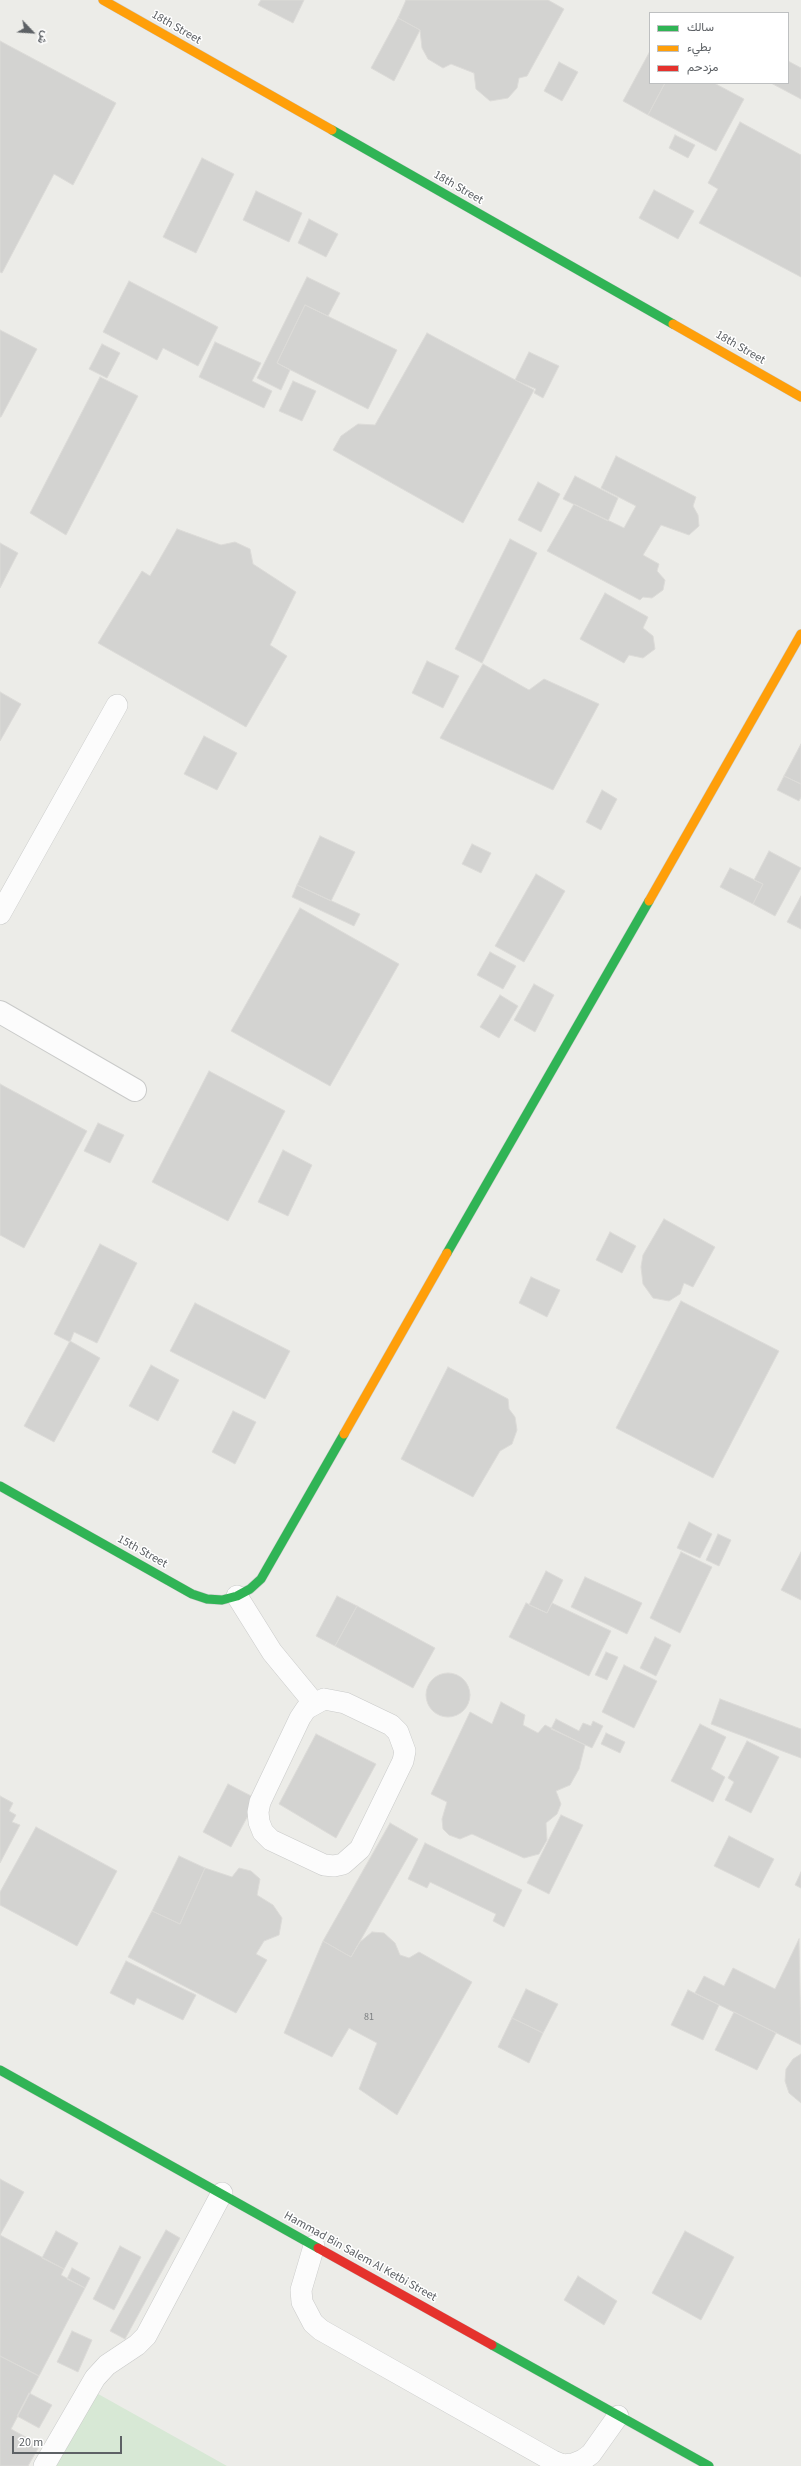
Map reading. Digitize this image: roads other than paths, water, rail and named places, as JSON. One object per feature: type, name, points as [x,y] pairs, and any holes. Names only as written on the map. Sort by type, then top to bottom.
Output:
[{"type":"street","name":"18th Street","points":[[103,0],[801,397]]},
{"type":"street","name":"15th Street","points":[[0,1486],[192,1594],[207,1599],[222,1600],[236,1596],[250,1589],[261,1578],[801,634]]},
{"type":"street","points":[[0,1012],[135,1090]]},
{"type":"street","name":"Hammad Bin Salem Al Ketbi Street","points":[[0,2070],[709,2466]]},
{"type":"lane","points":[[0,914],[117,705]]},
{"type":"lane","points":[[236,1596],[272,1652],[314,1703]]},
{"type":"lane","points":[[324,1699],[335,1699],[391,1725],[398,1732],[405,1751],[403,1761],[360,1849],[343,1864],[334,1866],[324,1865],[271,1840],[264,1832],[259,1822],[260,1802],[300,1718],[314,1703],[324,1699]]},
{"type":"lane","points":[[44,2466],[95,2378],[107,2365],[137,2345],[146,2336],[222,2193]]},
{"type":"lane","points":[[314,2246],[301,2290],[302,2302],[313,2323],[321,2330],[554,2461],[563,2465],[573,2464],[583,2460],[591,2454],[618,2416]]}]
